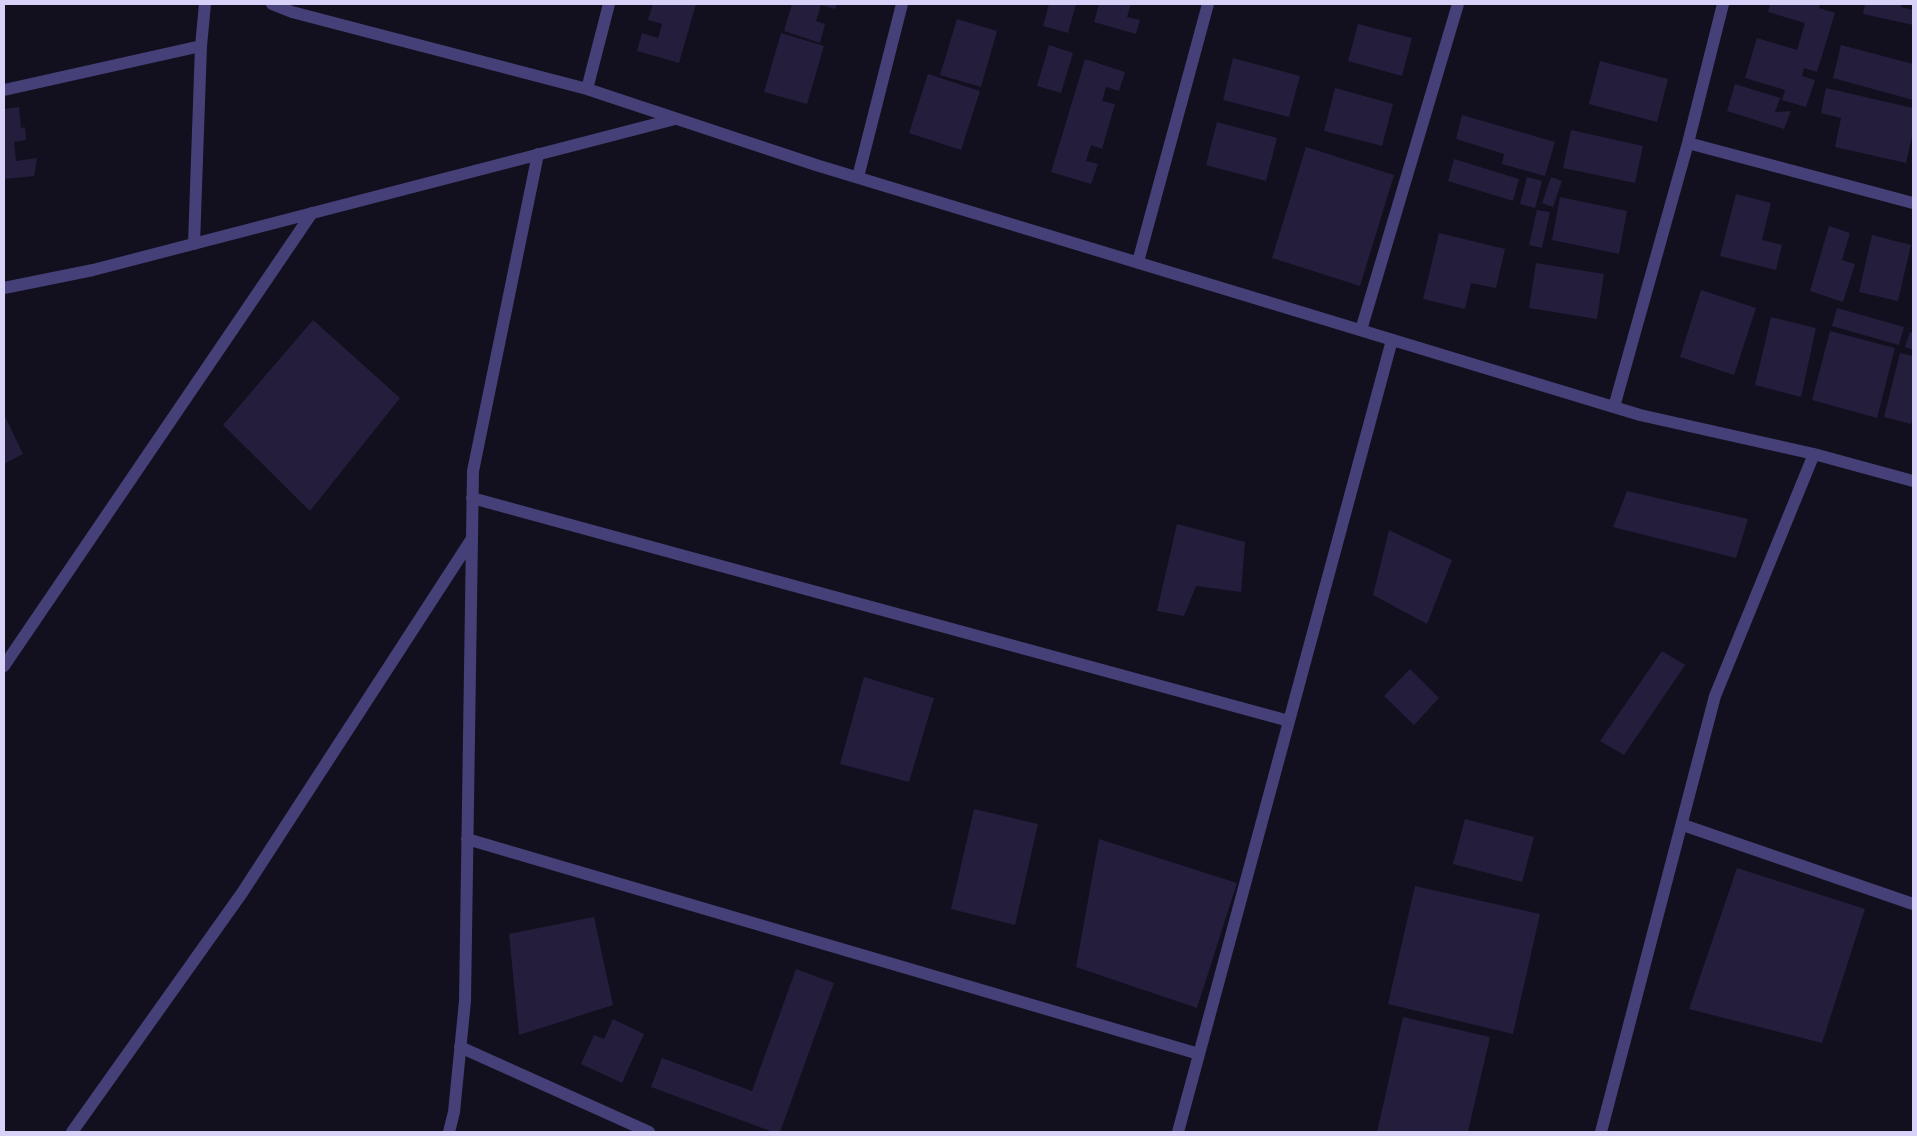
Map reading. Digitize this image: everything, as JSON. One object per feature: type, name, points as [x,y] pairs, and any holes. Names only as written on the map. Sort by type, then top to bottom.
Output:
[{"type":"street","points":[[194,244],[201,46],[206,4]]},
{"type":"street","points":[[272,4],[292,12],[587,90],[858,177],[1614,407],[1814,454],[1913,481]]},
{"type":"street","points":[[587,90],[609,4]]},
{"type":"street","points":[[858,177],[902,4]]},
{"type":"street","points":[[1138,262],[1208,4]]},
{"type":"street","points":[[1361,330],[1458,4]]},
{"type":"street","points":[[1614,407],[1688,143],[1723,4]]},
{"type":"street","points":[[4,90],[201,46]]},
{"type":"street","points":[[4,288],[93,270],[676,119]]},
{"type":"street","points":[[1688,143],[1913,203]]},
{"type":"street","points":[[449,1132],[454,1112],[465,1001],[473,471],[538,154]]},
{"type":"street","points":[[4,666],[312,213]]},
{"type":"street","points":[[1178,1132],[1392,340]]},
{"type":"street","points":[[1601,1132],[1716,696],[1814,454]]},
{"type":"street","points":[[472,498],[1289,720]]},
{"type":"street","points":[[72,1132],[242,893],[471,540]]},
{"type":"street","points":[[1683,825],[1913,904]]},
{"type":"street","points":[[467,839],[1199,1054]]},
{"type":"street","points":[[460,1047],[650,1132]]},
{"type":"building","points":[[653,4],[696,4],[679,63],[637,51],[642,33],[658,38],[662,24],[648,20]]},
{"type":"building","points":[[792,4],[837,4],[835,9],[821,5],[816,21],[825,24],[820,43],[784,31]]},
{"type":"building","points":[[1049,4],[1076,4],[1068,33],[1043,26]]},
{"type":"building","points":[[1099,4],[1131,4],[1127,17],[1140,20],[1136,34],[1094,22]]},
{"type":"building","points":[[1770,4],[1820,4],[1819,8],[1835,13],[1817,72],[1804,68],[1802,76],[1815,80],[1806,107],[1782,100],[1785,90],[1745,78],[1757,38],[1797,50],[1805,23],[1768,12]]},
{"type":"building","points":[[1865,4],[1902,4],[1901,7],[1913,10],[1913,25],[1863,14]]},
{"type":"building","points":[[957,19],[997,31],[981,87],[940,75]]},
{"type":"building","points":[[1358,24],[1412,38],[1402,76],[1348,61]]},
{"type":"building","points":[[781,33],[824,46],[807,104],[764,92]]},
{"type":"building","points":[[1049,45],[1073,53],[1061,93],[1037,86]]},
{"type":"building","points":[[1841,45],[1913,64],[1913,100],[1833,78]]},
{"type":"building","points":[[1233,58],[1300,76],[1289,117],[1223,100]]},
{"type":"building","points":[[1085,59],[1125,72],[1119,91],[1106,87],[1102,101],[1115,104],[1102,149],[1091,145],[1086,161],[1098,164],[1091,184],[1051,172]]},
{"type":"building","points":[[1600,61],[1668,79],[1657,122],[1589,104]]},
{"type":"building","points":[[928,74],[980,91],[961,150],[909,133]]},
{"type":"building","points":[[1735,84],[1780,98],[1775,112],[1791,111],[1784,129],[1727,111]]},
{"type":"building","points":[[1335,88],[1393,104],[1382,146],[1324,131]]},
{"type":"building","points":[[1826,88],[1913,108],[1913,132],[1906,163],[1835,147],[1841,118],[1821,113]]},
{"type":"building","points":[[19,107],[21,128],[25,127],[26,140],[14,142],[16,161],[37,158],[34,176],[4,179],[4,109]]},
{"type":"building","points":[[1462,115],[1555,142],[1545,176],[1502,164],[1504,154],[1456,139]]},
{"type":"building","points":[[1217,122],[1277,138],[1266,181],[1206,165]]},
{"type":"building","points":[[1571,130],[1643,146],[1635,183],[1563,168]]},
{"type":"building","points":[[1306,147],[1394,175],[1360,286],[1272,258]]},
{"type":"building","points":[[1454,159],[1519,179],[1513,201],[1448,181]]},
{"type":"building","points":[[1527,177],[1542,181],[1535,208],[1520,204]]},
{"type":"building","points":[[1551,177],[1562,181],[1553,207],[1542,203]]},
{"type":"building","points":[[1736,194],[1771,203],[1762,240],[1782,245],[1776,270],[1720,256]]},
{"type":"building","points":[[1560,197],[1627,211],[1619,254],[1552,240]]},
{"type":"building","points":[[1537,210],[1550,212],[1542,248],[1529,245]]},
{"type":"building","points":[[1829,226],[1850,233],[1842,260],[1855,264],[1843,302],[1810,291]]},
{"type":"building","points":[[1439,233],[1505,249],[1496,288],[1471,283],[1465,309],[1423,299]]},
{"type":"building","points":[[1872,235],[1911,245],[1898,301],[1859,292]]},
{"type":"building","points":[[1536,263],[1604,274],[1597,319],[1529,308]]},
{"type":"building","points":[[1701,290],[1756,308],[1734,375],[1680,357]]},
{"type":"building","points":[[1837,308],[1904,327],[1899,345],[1832,326]]},
{"type":"building","points":[[1771,317],[1816,328],[1801,397],[1755,385]]},
{"type":"building","points":[[313,320],[400,398],[310,511],[223,425]]},
{"type":"building","points":[[1830,331],[1895,348],[1877,418],[1812,400]]},
{"type":"building","points":[[1910,332],[1913,333],[1913,350],[1905,347]]},
{"type":"building","points":[[1900,353],[1913,356],[1913,415],[1911,424],[1884,417]]},
{"type":"building","points":[[4,414],[23,454],[4,464]]},
{"type":"building","points":[[1627,491],[1748,519],[1736,558],[1613,527]]},
{"type":"building","points":[[1177,524],[1245,542],[1241,592],[1196,586],[1184,616],[1157,611]]},
{"type":"building","points":[[1389,530],[1452,560],[1427,624],[1373,595]]},
{"type":"building","points":[[1662,651],[1685,665],[1624,755],[1600,741]]},
{"type":"building","points":[[1410,669],[1439,698],[1414,725],[1384,696]]},
{"type":"building","points":[[864,677],[934,698],[909,782],[840,764]]},
{"type":"building","points":[[974,809],[1038,824],[1015,925],[951,909]]},
{"type":"building","points":[[1465,819],[1534,837],[1522,882],[1453,864]]},
{"type":"building","points":[[1099,839],[1237,883],[1197,1008],[1076,967]]},
{"type":"building","points":[[1737,868],[1865,909],[1822,1043],[1689,1009]]},
{"type":"building","points":[[1415,886],[1540,914],[1513,1034],[1388,1004]]},
{"type":"building","points":[[594,917],[613,1005],[519,1035],[509,934]]},
{"type":"building","points":[[796,969],[834,983],[780,1132],[773,1132],[651,1087],[662,1058],[752,1091]]},
{"type":"building","points":[[1403,1017],[1490,1037],[1468,1132],[1377,1132]]},
{"type":"building","points":[[613,1019],[644,1034],[622,1083],[581,1064],[594,1035],[604,1039]]}]
